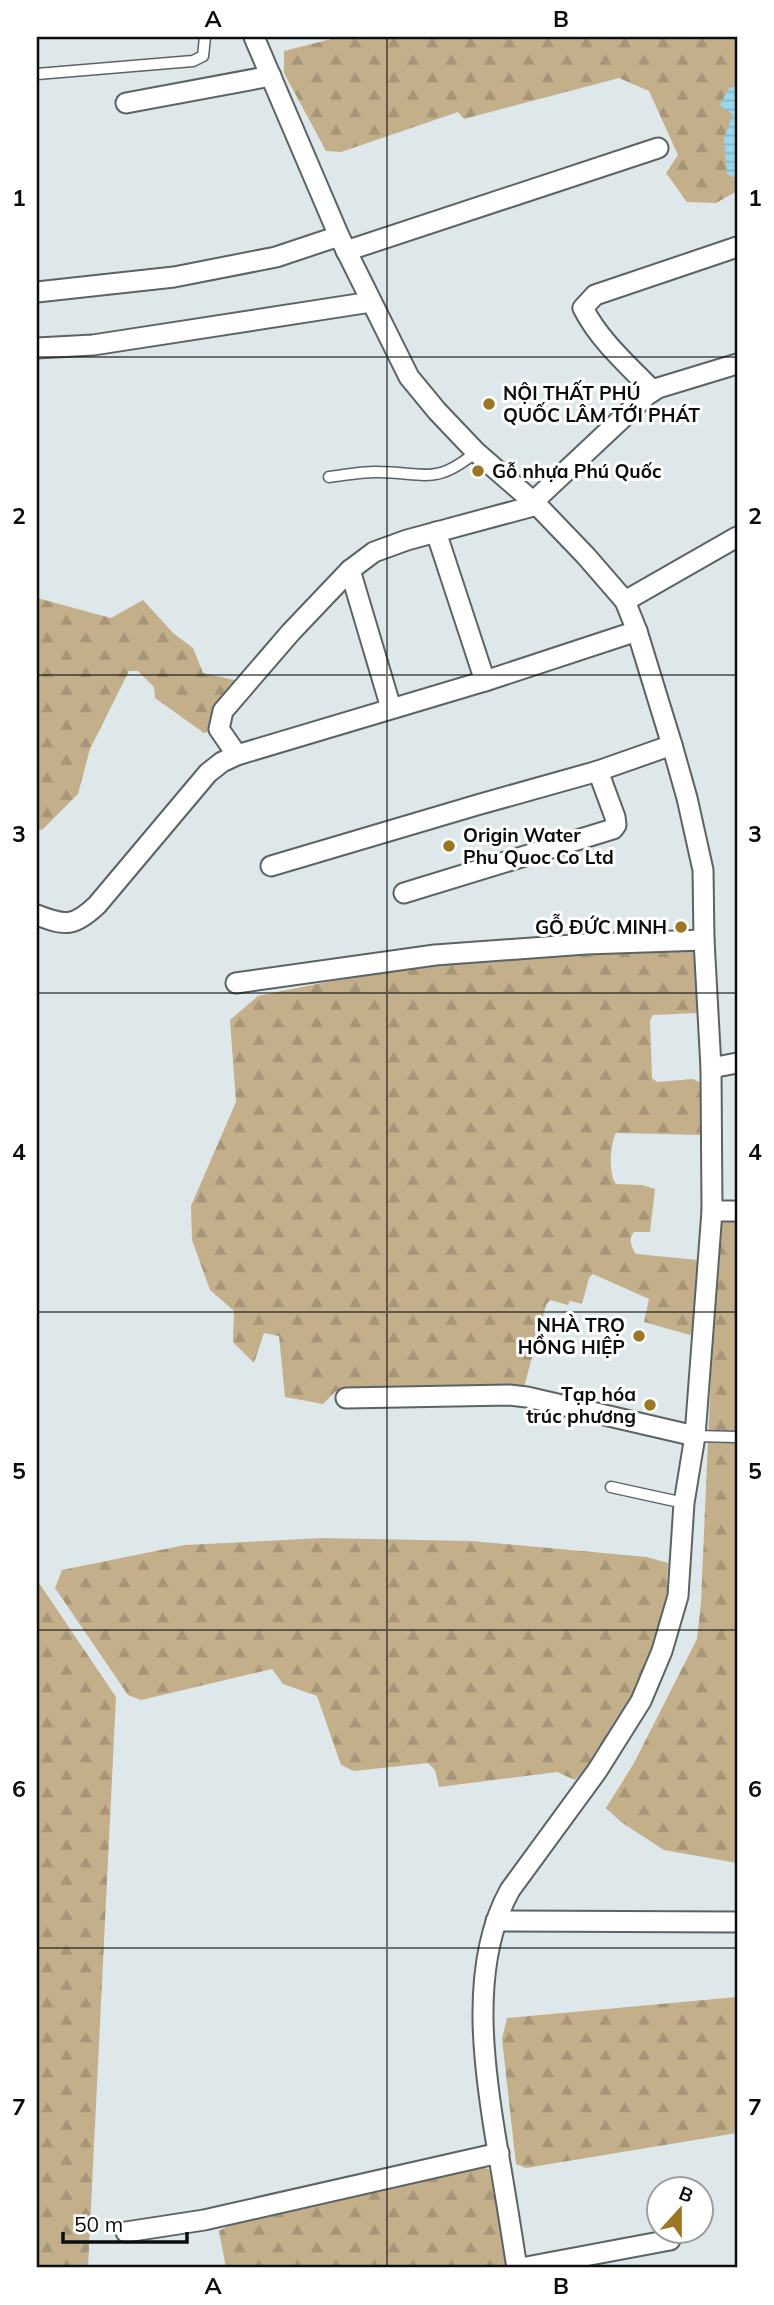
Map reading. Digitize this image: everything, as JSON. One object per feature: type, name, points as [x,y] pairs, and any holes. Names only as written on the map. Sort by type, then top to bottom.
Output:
[{"type":"street","points":[[254,37],[343,243],[409,377],[476,452],[535,504],[625,601],[672,745],[703,870],[711,1068],[712,1211],[695,1436],[684,1503],[675,1613],[646,1692],[605,1760],[510,1890],[496,1921],[491,1936],[486,1977],[483,2046],[488,2094],[519,2268],[644,2245]]},
{"type":"street","points":[[126,103],[271,76]]},
{"type":"street","points":[[37,292],[174,277],[343,243],[658,148]]},
{"type":"street","points":[[653,391],[602,337],[583,308],[595,295],[737,247]]},
{"type":"street","points":[[37,348],[93,345],[371,302]]},
{"type":"street","points":[[237,755],[219,729],[223,710],[350,570],[374,552],[535,504],[653,391],[737,364]]},
{"type":"street","points":[[436,532],[485,681]]},
{"type":"street","points":[[625,601],[737,537]]},
{"type":"street","points":[[350,570],[391,708]]},
{"type":"street","points":[[37,915],[69,924],[83,918],[97,905],[208,773],[222,762],[237,755],[485,681],[637,631]]},
{"type":"street","points":[[271,866],[598,771],[672,745]]},
{"type":"street","points":[[404,892],[612,829],[616,825],[615,817],[598,771]]},
{"type":"street","points":[[236,983],[435,955],[586,944],[704,940]]},
{"type":"street","points":[[711,1068],[737,1063]]},
{"type":"street","points":[[712,1211],[737,1211]]},
{"type":"street","points":[[346,1398],[518,1396],[565,1404],[695,1436]]},
{"type":"street","points":[[496,1921],[737,1922]]},
{"type":"street","points":[[126,2232],[204,2220],[499,2153]]},
{"type":"lane","points":[[37,74],[193,61],[203,56],[205,37]]},
{"type":"lane","points":[[330,477],[377,472],[418,476],[446,473],[476,452]]},
{"type":"lane","points":[[695,1436],[737,1437]]},
{"type":"lane","points":[[611,1487],[684,1503]]},
{"type":"green space","points":[[339,37],[737,37],[737,191],[716,203],[687,202],[666,173],[678,155],[649,91],[619,78],[464,119],[458,112],[341,152],[326,151],[284,73],[284,51]]},
{"type":"green space","points":[[37,598],[111,618],[143,600],[173,633],[193,648],[203,673],[234,680],[235,687],[214,730],[204,733],[155,698],[154,687],[138,671],[129,671],[90,749],[78,794],[42,830],[37,828]]},
{"type":"green space","points":[[697,944],[702,1008],[698,1013],[653,1015],[650,1020],[652,1078],[657,1082],[693,1079],[701,1083],[705,1128],[700,1135],[616,1133],[611,1158],[616,1184],[642,1185],[655,1189],[650,1232],[634,1232],[631,1237],[636,1254],[698,1260],[700,1264],[696,1328],[690,1335],[644,1322],[649,1299],[593,1274],[589,1278],[582,1304],[570,1301],[568,1305],[550,1300],[546,1305],[523,1391],[508,1387],[336,1391],[323,1404],[285,1397],[279,1336],[264,1333],[254,1363],[233,1342],[234,1311],[210,1290],[192,1240],[191,1206],[236,1102],[230,1020],[258,996],[435,960]]},
{"type":"green space","points":[[737,1220],[737,1863],[664,1850],[621,1822],[606,1808],[634,1763],[697,1639],[701,1602],[717,1235],[723,1221]]},
{"type":"green space","points":[[323,1538],[472,1541],[647,1557],[668,1563],[666,1613],[646,1672],[598,1756],[575,1780],[557,1772],[439,1787],[435,1770],[428,1763],[354,1771],[341,1765],[317,1696],[283,1684],[272,1669],[141,1700],[128,1695],[55,1588],[62,1570],[185,1545]]},
{"type":"green space","points":[[37,1580],[116,1697],[88,2268],[37,2268]]},
{"type":"green space","points":[[737,1997],[737,2133],[526,2168],[516,2164],[502,2039],[507,2018]]},
{"type":"green space","points":[[475,2166],[489,2169],[510,2268],[226,2268],[219,2231],[245,2216]]},
{"type":"water","points":[[737,86],[737,176],[733,177],[727,174],[724,138],[733,115],[720,105],[729,88]]},
{"type":"place","name":"NỘI THẤT PHÚ QUỐC LÂM TỚI PHÁT","points":[[489,404]]},
{"type":"place","name":"Gỗ nhựa Phú Quốc","points":[[478,471]]},
{"type":"place","name":"Origin Water Phu Quoc Co Ltd","points":[[449,846]]},
{"type":"place","name":"GỖ ĐỨC MINH","points":[[681,927]]},
{"type":"place","name":"NHÀ TRỌ HỒNG HIỆP","points":[[639,1336]]},
{"type":"place","name":"Tạp hóa trúc phương","points":[[650,1405]]}]
